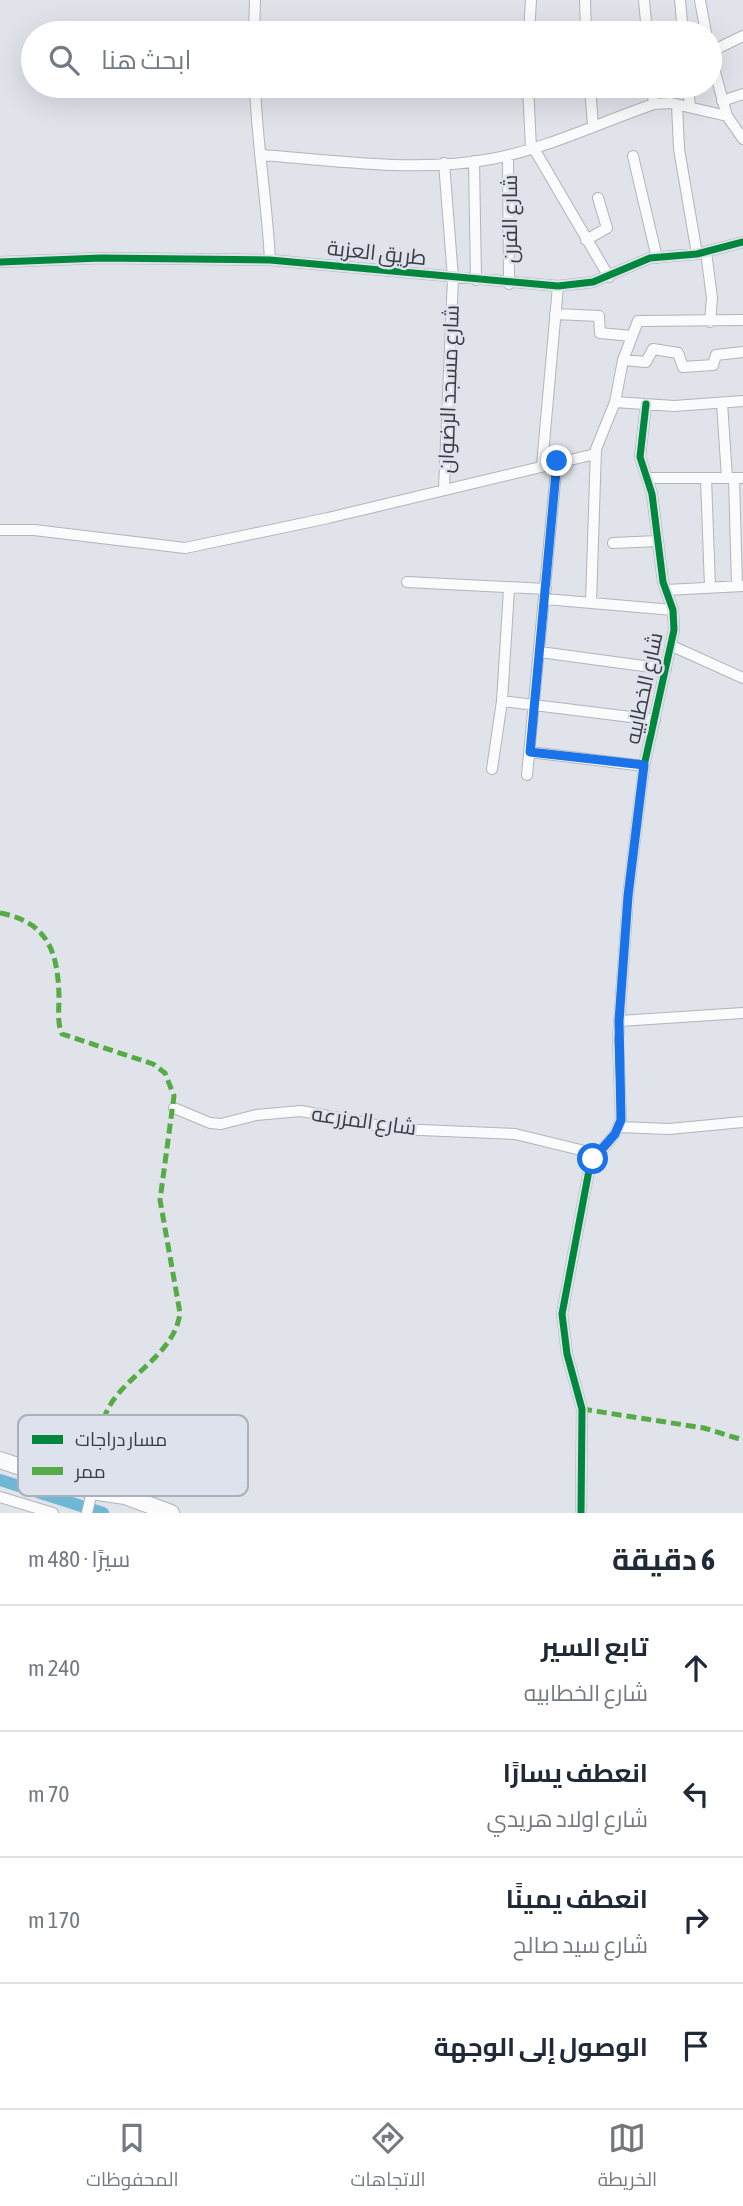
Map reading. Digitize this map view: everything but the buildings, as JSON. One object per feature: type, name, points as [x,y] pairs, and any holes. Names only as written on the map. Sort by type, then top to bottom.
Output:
[{"type":"street","points":[[254,21],[255,0]]},
{"type":"street","points":[[530,21],[531,0]]},
{"type":"street","points":[[585,0],[586,21]]},
{"type":"street","points":[[644,0],[646,21]]},
{"type":"street","points":[[680,0],[682,21]]},
{"type":"street","points":[[699,0],[703,21]]},
{"type":"street","points":[[722,47],[743,36]]},
{"type":"street","points":[[722,101],[743,94]]},
{"type":"street","points":[[256,98],[268,209],[270,260]]},
{"type":"street","points":[[529,98],[532,148],[609,277]]},
{"type":"street","points":[[591,98],[593,125]]},
{"type":"street","points":[[653,98],[654,104]]},
{"type":"street","points":[[689,98],[690,107]]},
{"type":"street","points":[[721,98],[727,116],[743,139]]},
{"type":"street","points":[[260,155],[420,165],[474,161],[532,148],[654,104],[690,107],[727,116]]},
{"type":"street","points":[[677,105],[679,149],[712,298],[710,323]]},
{"type":"street","name":"شارع الفرن","points":[[508,155],[509,284]]},
{"type":"street","points":[[633,156],[657,258]]},
{"type":"street","points":[[474,161],[476,280]]},
{"type":"street","name":"شارع مسجد الرضوان","points":[[444,163],[453,278],[444,489]]},
{"type":"street","points":[[586,240],[607,228],[598,198]]},
{"type":"street","name":"طريق العزبة","points":[[0,262],[102,258],[270,260],[509,284],[558,286],[593,282],[641,261],[701,253],[743,242]]},
{"type":"street","points":[[542,465],[558,286]]},
{"type":"street","points":[[555,314],[599,316],[599,332],[631,336]]},
{"type":"street","points":[[591,603],[595,454],[603,425],[615,402],[623,360],[638,321],[710,323],[743,320]]},
{"type":"street","points":[[623,360],[646,362],[653,349],[678,353],[683,367],[713,365],[715,355],[743,352]]},
{"type":"street","points":[[615,402],[646,404],[743,401]]},
{"type":"street","points":[[666,590],[740,586],[739,501],[722,403]]},
{"type":"street","name":"شارع الخطابيه","points":[[618,1128],[621,1111],[619,1021],[628,896],[644,765],[672,646],[673,611],[666,590],[640,449],[646,404]]},
{"type":"street","points":[[0,530],[34,530],[185,548],[328,519],[557,461],[595,454]]},
{"type":"street","points":[[527,775],[557,461]]},
{"type":"street","points":[[647,478],[735,478]]},
{"type":"street","points":[[706,478],[710,587]]},
{"type":"street","points":[[613,543],[658,541]]},
{"type":"street","points":[[407,582],[509,589],[591,603],[673,611]]},
{"type":"street","points":[[492,769],[502,701],[509,589]]},
{"type":"street","points":[[672,646],[743,678]]},
{"type":"street","points":[[540,652],[666,669]]},
{"type":"street","points":[[502,701],[655,720]]},
{"type":"street","points":[[530,752],[644,765]]},
{"type":"street","points":[[619,1021],[743,1013]]},
{"type":"street","name":"شارع المزرعه","points":[[174,1108],[210,1123],[301,1111],[397,1129],[515,1134],[597,1154]]},
{"type":"street","points":[[581,1513],[582,1409],[564,1340],[562,1314],[588,1172],[597,1154],[618,1128],[668,1129],[743,1122]]},
{"type":"street","points":[[0,1460],[18,1469]]},
{"type":"street","points":[[71,1496],[89,1505],[125,1496],[171,1513]]},
{"type":"street","points":[[0,1497],[53,1513]]},
{"type":"waterway","points":[[0,1480],[18,1486]]},
{"type":"waterway","points":[[50,1496],[103,1513]]},
{"type":"marked path","points":[[0,913],[29,924],[39,932],[53,953],[62,1034],[153,1064],[165,1073],[174,1096],[160,1200],[180,1313],[176,1327],[162,1350],[120,1391],[105,1415]]},
{"type":"marked path","points":[[582,1409],[704,1428],[743,1440]]},
{"type":"cycle path","points":[[0,262],[101,258],[270,260],[558,286],[593,282],[650,258],[697,254],[743,242]]},
{"type":"cycle path","points":[[581,1513],[582,1409],[567,1354],[562,1314],[590,1165],[615,1134],[621,1120],[618,1040],[628,896],[644,766],[674,630],[673,610],[663,582],[652,494],[640,457],[646,404]]},
{"type":"route","points":[[557,461],[530,752],[644,765],[628,896],[619,1021],[621,1120],[615,1134],[593,1159]]}]
